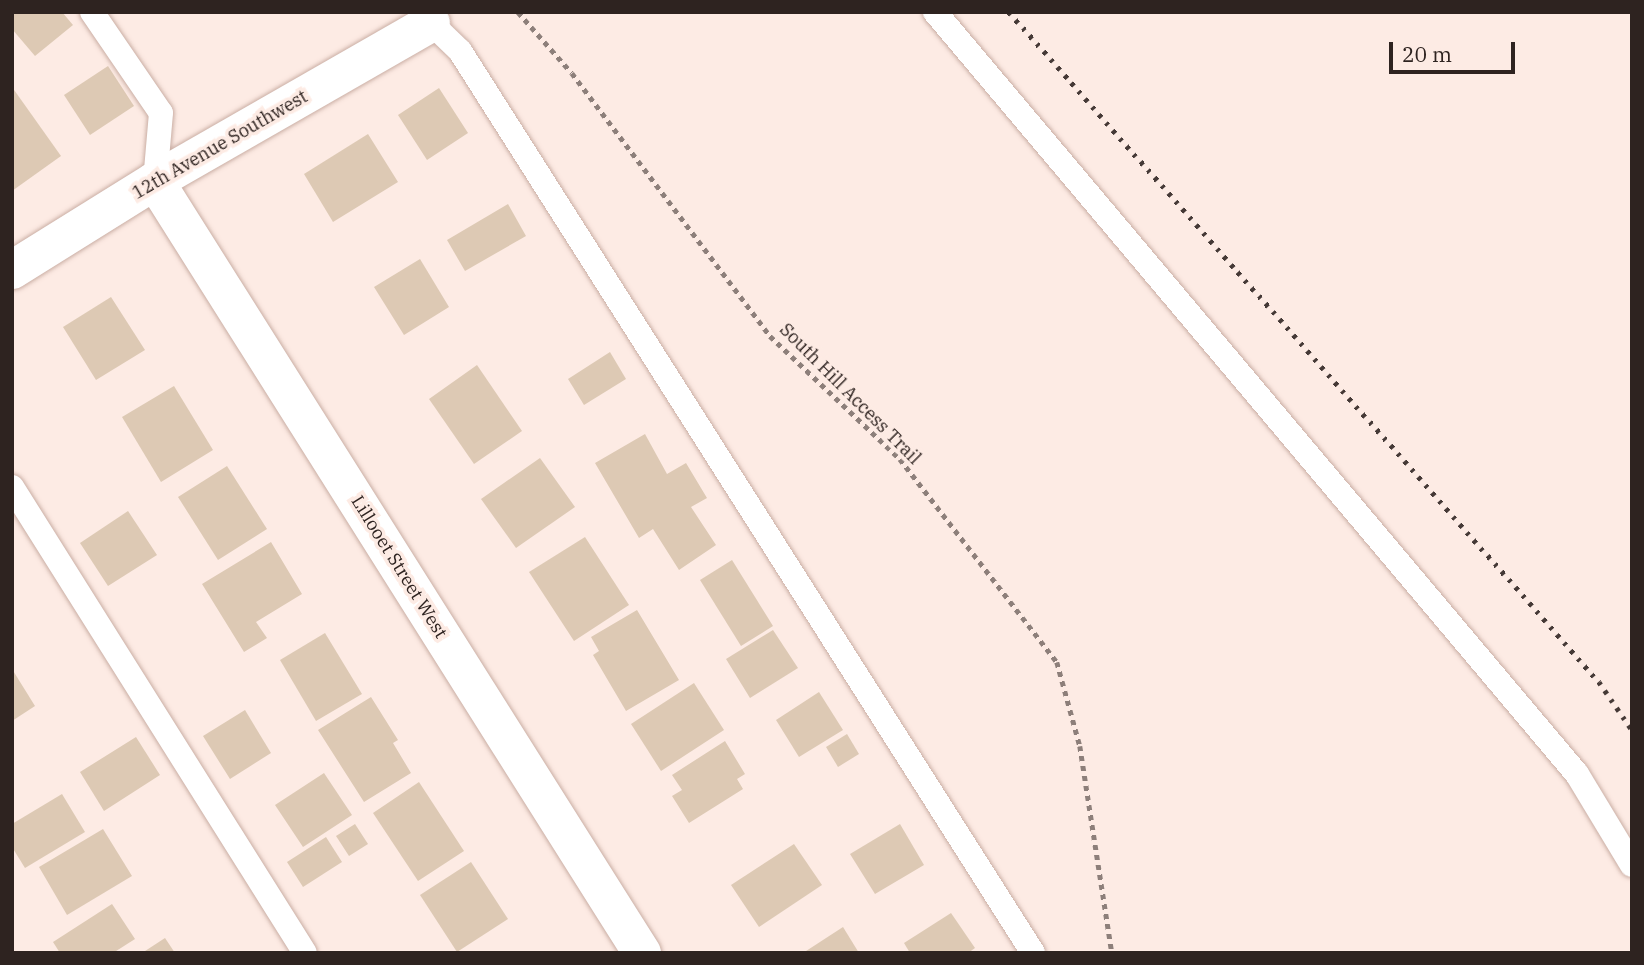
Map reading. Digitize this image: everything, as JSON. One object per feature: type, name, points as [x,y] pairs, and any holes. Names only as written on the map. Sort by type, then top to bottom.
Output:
[{"type":"street","name":"12th Avenue Southwest","points":[[12,270],[155,181],[431,23]]},
{"type":"street","name":"Lillooet Street West","points":[[155,181],[642,953]]},
{"type":"lane","points":[[92,12],[161,113],[155,181]]},
{"type":"lane","points":[[935,12],[1577,774],[1632,865]]},
{"type":"lane","points":[[431,23],[460,51],[1033,953]]},
{"type":"lane","points":[[12,487],[305,953]]},
{"type":"path","name":"South Hill Access Trail","points":[[518,12],[572,73],[770,336],[900,459],[1057,662],[1080,746],[1112,953]]},
{"type":"building","points":[[12,12],[62,12],[73,25],[35,56],[12,29]]},
{"type":"building","points":[[108,66],[134,106],[90,135],[64,95]]},
{"type":"building","points":[[12,87],[61,156],[12,191]]},
{"type":"building","points":[[439,88],[468,133],[427,160],[398,115]]},
{"type":"building","points":[[368,134],[398,182],[333,222],[304,174]]},
{"type":"building","points":[[508,204],[526,236],[465,271],[447,240]]},
{"type":"building","points":[[420,259],[449,307],[404,335],[374,287]]},
{"type":"building","points":[[111,297],[145,350],[96,380],[63,327]]},
{"type":"building","points":[[610,352],[626,379],[584,405],[568,379]]},
{"type":"building","points":[[477,365],[522,431],[474,464],[429,399]]},
{"type":"building","points":[[174,386],[213,450],[161,482],[122,417]]},
{"type":"building","points":[[645,434],[667,474],[686,463],[707,498],[691,507],[716,545],[679,570],[653,529],[639,538],[595,463]]},
{"type":"building","points":[[540,458],[575,507],[516,548],[481,499]]},
{"type":"building","points":[[227,466],[267,529],[218,560],[178,497]]},
{"type":"building","points":[[128,511],[157,555],[108,586],[80,543]]},
{"type":"building","points":[[585,537],[629,605],[574,641],[529,572]]},
{"type":"building","points":[[271,542],[302,594],[256,622],[267,638],[244,652],[202,584]]},
{"type":"building","points":[[732,560],[773,626],[741,646],[700,580]]},
{"type":"building","points":[[637,610],[679,680],[626,711],[593,655],[599,651],[591,637]]},
{"type":"building","points":[[773,630],[798,668],[750,698],[726,659]]},
{"type":"building","points":[[325,633],[362,694],[316,721],[280,660]]},
{"type":"building","points":[[12,669],[35,706],[12,721]]},
{"type":"building","points":[[694,683],[724,730],[661,771],[631,724]]},
{"type":"building","points":[[819,692],[843,730],[799,757],[776,720]]},
{"type":"building","points":[[371,697],[398,740],[393,743],[411,773],[364,802],[318,730]]},
{"type":"building","points":[[245,710],[271,753],[230,779],[203,736]]},
{"type":"building","points":[[847,734],[859,754],[838,767],[826,747]]},
{"type":"building","points":[[136,737],[160,775],[104,811],[80,772]]},
{"type":"building","points":[[725,741],[745,774],[737,779],[743,789],[689,823],[672,796],[682,790],[672,775]]},
{"type":"building","points":[[324,773],[352,815],[303,847],[275,805]]},
{"type":"building","points":[[419,782],[464,851],[418,881],[373,813]]},
{"type":"building","points":[[62,794],[85,832],[25,868],[12,847],[12,824]]},
{"type":"building","points":[[355,824],[368,844],[349,856],[336,836]]},
{"type":"building","points":[[900,824],[924,865],[875,894],[850,854]]},
{"type":"building","points":[[103,829],[132,876],[67,915],[39,867]]},
{"type":"building","points":[[326,837],[342,862],[303,887],[287,862]]},
{"type":"building","points":[[794,844],[822,885],[759,927],[731,885]]},
{"type":"building","points":[[471,862],[508,919],[457,952],[420,895]]},
{"type":"building","points":[[112,904],[135,939],[113,953],[60,953],[53,942]]},
{"type":"building","points":[[951,913],[975,948],[968,953],[910,953],[904,943]]},
{"type":"building","points":[[843,927],[859,953],[803,953]]},
{"type":"building","points":[[165,938],[175,953],[142,953]]},
{"type":"railway","points":[[1009,12],[1599,682],[1632,730]]}]
